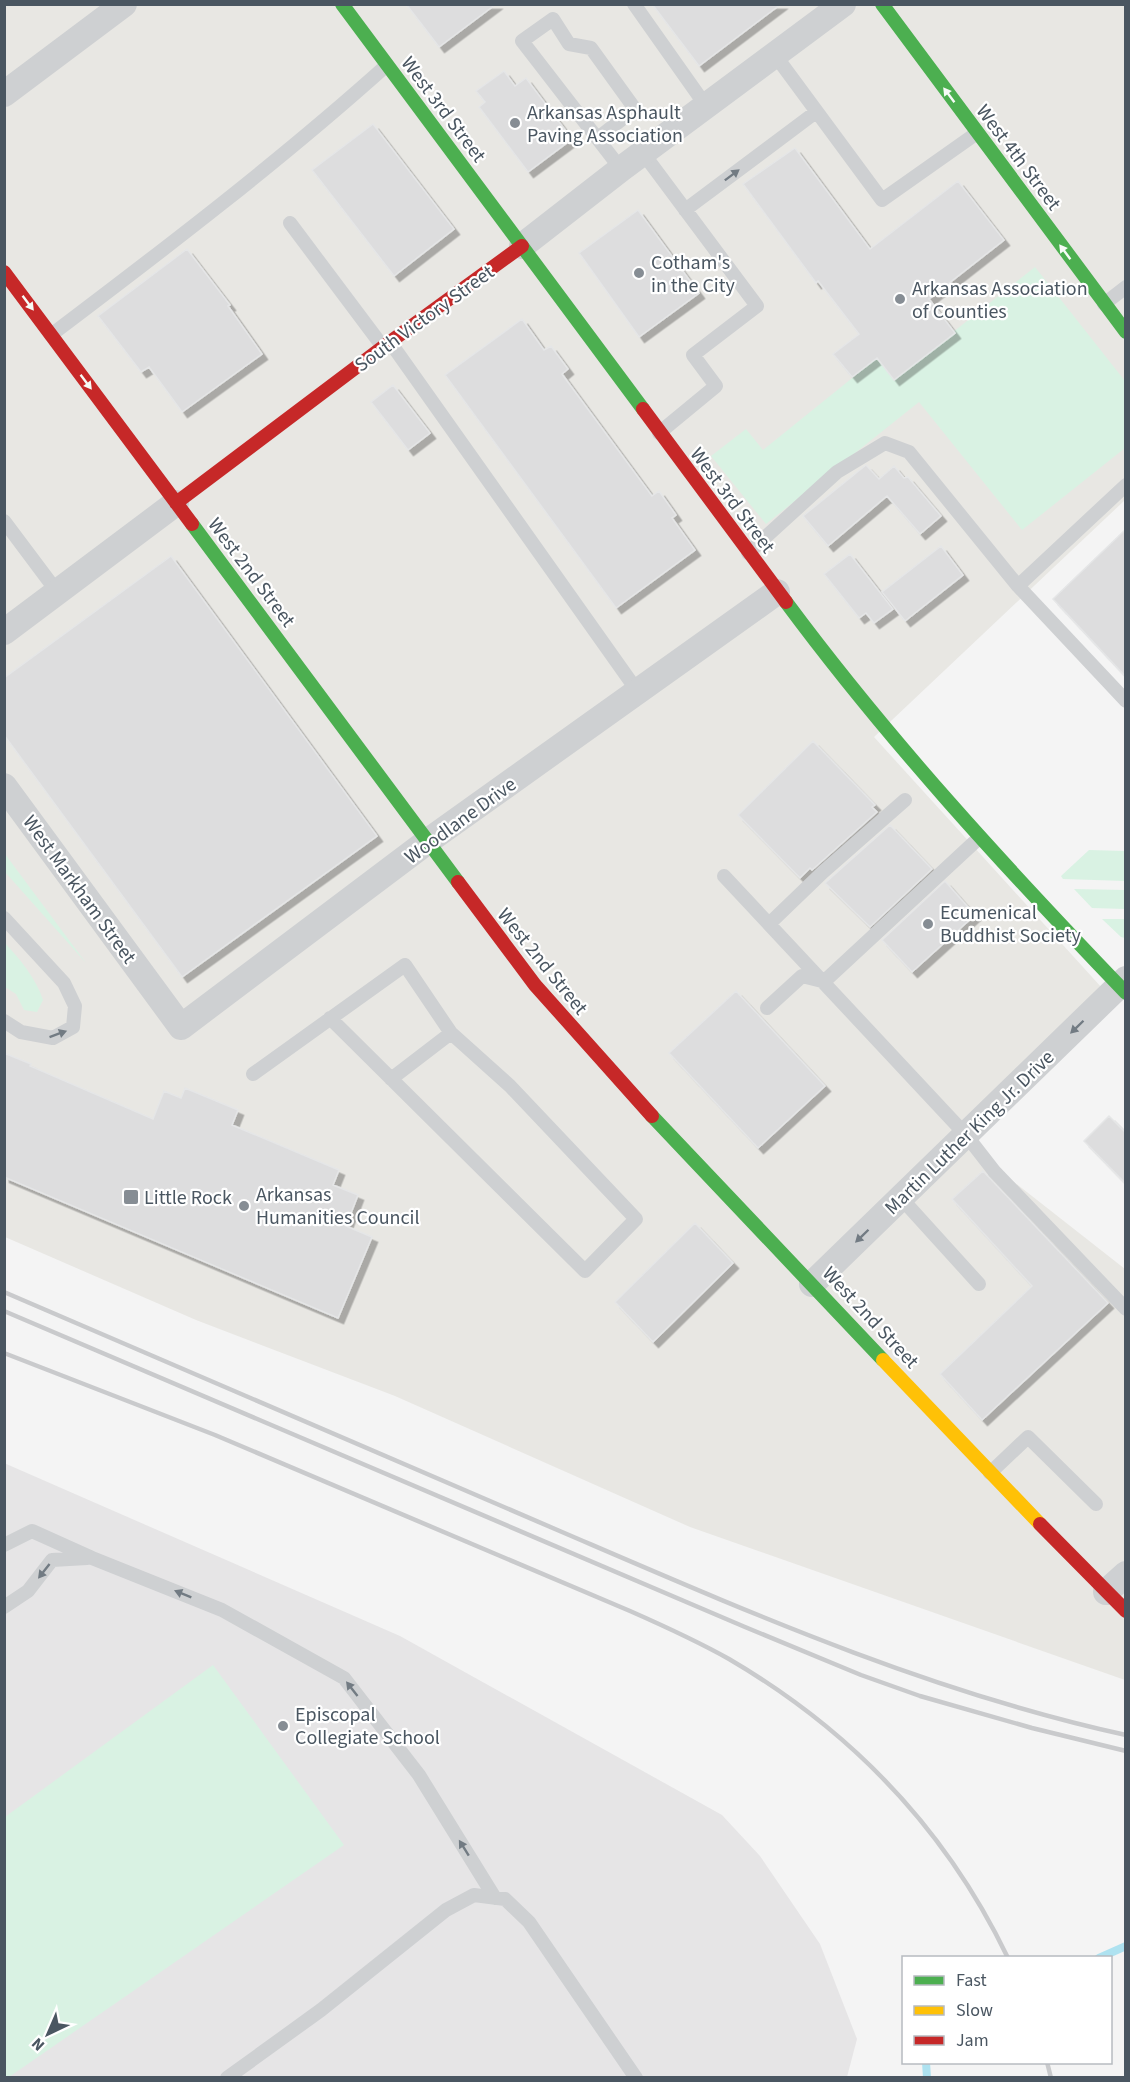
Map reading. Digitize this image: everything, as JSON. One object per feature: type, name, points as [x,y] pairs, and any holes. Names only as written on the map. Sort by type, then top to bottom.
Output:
[{"type":"main road","name":"West 3rd Street","points":[[342,4],[836,669],[902,750],[980,837],[1123,986]]},
{"type":"main road","name":"West 4th Street","points":[[882,4],[1125,332]]},
{"type":"main road","name":"South Victory Street","points":[[176,503],[386,344],[522,246]]},
{"type":"main road","name":"West 2nd Street","points":[[4,272],[542,994],[656,1120],[990,1473],[1125,1611]]},
{"type":"street","points":[[4,94],[124,4]]},
{"type":"street","name":"South Victory Street","points":[[522,246],[621,169],[843,4]]},
{"type":"street","name":"South Victory Street","points":[[4,632],[176,503]]},
{"type":"street","name":"Woodlane Drive","points":[[156,992],[181,1027],[428,841],[777,592]]},
{"type":"street","name":"West Markham Street","points":[[4,786],[156,992]]},
{"type":"street","name":"Martin Luther King Jr. Drive","points":[[812,1284],[1123,986]]},
{"type":"street","points":[[1106,1592],[1125,1574]]},
{"type":"lane","points":[[633,4],[706,106]]},
{"type":"lane","points":[[598,138],[635,109],[591,48],[569,44],[553,19],[522,41],[621,169]]},
{"type":"lane","points":[[775,55],[882,200],[977,133]]},
{"type":"lane","points":[[51,335],[199,222],[339,108],[387,64]]},
{"type":"lane","points":[[686,210],[816,112]]},
{"type":"lane","points":[[643,153],[757,306],[693,355],[716,386],[659,433]]},
{"type":"lane","points":[[290,223],[386,344],[638,692]]},
{"type":"lane","points":[[1104,304],[1125,287]]},
{"type":"lane","points":[[748,553],[837,472],[885,443],[909,452],[1018,586],[1125,701]]},
{"type":"lane","points":[[1018,586],[1125,485]]},
{"type":"lane","points":[[4,520],[58,593]]},
{"type":"lane","points":[[769,924],[823,872],[905,800]]},
{"type":"lane","points":[[767,1008],[802,976],[822,981],[829,977],[980,837]]},
{"type":"lane","points":[[724,876],[966,1135],[994,1171],[1125,1310]]},
{"type":"lane","points":[[4,918],[64,983],[75,1006],[73,1028],[53,1038],[21,1032],[4,1021]]},
{"type":"lane","points":[[253,1074],[330,1018],[405,965],[451,1033],[510,1086],[636,1219],[585,1271],[330,1018]]},
{"type":"lane","points":[[391,1079],[451,1033]]},
{"type":"lane","points":[[901,1198],[979,1284]]},
{"type":"lane","points":[[990,1473],[1028,1437],[1096,1504]]},
{"type":"lane","points":[[4,1545],[32,1532],[222,1610],[344,1678],[419,1775],[495,1898]]},
{"type":"lane","points":[[4,1607],[28,1591],[52,1560],[92,1558]]},
{"type":"lane","points":[[227,2078],[321,2010],[446,1910],[474,1895],[505,1899],[529,1922],[636,2078]]},
{"type":"shaded area","points":[[5,5],[1125,5],[1125,500],[874,737],[1102,988],[954,1135],[1125,1269],[1125,1680],[690,1527],[395,1396],[196,1320],[5,1237]]},
{"type":"shaded area","name":"Episcopal Collegiate School","points":[[4,1463],[400,1636],[722,1815],[760,1856],[820,1944],[857,2039],[847,2077],[5,2077]]},
{"type":"green space","points":[[1035,267],[1125,381],[1125,448],[1022,530],[919,402],[766,524],[711,456],[746,429],[763,450],[877,358],[894,379]]},
{"type":"green space","points":[[1089,850],[1125,851],[1125,881],[1063,879],[1061,876]]},
{"type":"green space","points":[[5,854],[86,963],[5,872]]},
{"type":"green space","points":[[1074,889],[1125,890],[1125,909],[1092,908]]},
{"type":"green space","points":[[1102,919],[1125,919],[1125,938],[1121,937]]},
{"type":"green space","points":[[4,942],[26,969],[40,992],[43,1000],[37,1012],[24,1010],[16,994],[5,987]]},
{"type":"green space","points":[[213,1665],[344,1845],[9,2077],[5,2077],[5,1817]]},
{"type":"building","points":[[406,4],[496,4],[439,47]]},
{"type":"building","points":[[652,4],[781,4],[699,66]]},
{"type":"building","points":[[504,71],[515,86],[526,78],[572,139],[528,172],[479,107],[485,102],[476,91]]},
{"type":"building","points":[[373,124],[454,229],[394,276],[312,170]]},
{"type":"building","points":[[795,148],[870,249],[958,181],[1004,240],[929,299],[955,333],[894,380],[877,358],[852,377],[833,354],[859,334],[818,281],[816,283],[743,184]]},
{"type":"building","name":"Cotham's in the City","points":[[638,210],[699,293],[639,337],[579,253]]},
{"type":"building","points":[[187,249],[230,305],[228,306],[262,354],[182,412],[149,367],[141,372],[98,316]]},
{"type":"building","points":[[522,319],[544,350],[551,346],[568,369],[562,374],[652,496],[659,491],[676,515],[672,518],[695,550],[616,608],[445,375]]},
{"type":"building","points":[[393,385],[430,433],[408,450],[371,402]]},
{"type":"building","points":[[866,465],[879,479],[894,466],[904,478],[908,477],[941,516],[920,534],[887,496],[828,546],[803,516]]},
{"type":"building","points":[[1125,530],[1125,676],[1053,599]]},
{"type":"building","points":[[941,546],[963,575],[905,621],[882,592]]},
{"type":"building","points":[[850,554],[893,609],[874,623],[866,613],[859,618],[824,574]]},
{"type":"building","points":[[171,556],[377,836],[182,977],[4,735],[4,678]]},
{"type":"building","points":[[813,741],[875,805],[872,807],[877,812],[800,878],[738,815]]},
{"type":"building","points":[[890,825],[932,869],[870,927],[825,883]]},
{"type":"building","name":"Ecumenical Buddhist Society","points":[[945,881],[975,915],[912,972],[882,940]]},
{"type":"building","points":[[736,991],[825,1086],[758,1148],[669,1053]]},
{"type":"building","points":[[4,1053],[153,1119],[164,1091],[181,1098],[185,1088],[238,1110],[232,1125],[339,1170],[333,1185],[358,1195],[346,1226],[372,1237],[338,1318],[4,1177]]},
{"type":"building","points":[[1109,1116],[1125,1132],[1125,1183],[1084,1141]]},
{"type":"building","points":[[983,1171],[1108,1303],[982,1420],[940,1374],[1032,1286],[952,1199]]},
{"type":"building","points":[[695,1223],[733,1263],[653,1342],[615,1302]]},
{"type":"waterway","points":[[1104,1956],[1126,1946]]},
{"type":"waterway","points":[[926,2064],[927,2078]]},
{"type":"railway","points":[[4,1292],[769,1620],[909,1673],[1053,1717],[1126,1735]]},
{"type":"railway","points":[[4,1311],[861,1675],[920,1696],[1032,1728],[1126,1751]]},
{"type":"railway","points":[[4,1353],[215,1435],[630,1611],[729,1659],[774,1687],[816,1718],[855,1751],[891,1787],[956,1867],[1007,1956]]},
{"type":"railway","points":[[1048,2064],[1051,2078]]},
{"type":"traffic: fast","points":[[342,4],[643,409]]},
{"type":"traffic: fast","points":[[882,4],[1126,332]]},
{"type":"traffic: fast","points":[[192,524],[458,882]]},
{"type":"traffic: fast","points":[[786,602],[825,654],[907,754],[1037,899],[1126,993]]},
{"type":"traffic: fast","points":[[652,1116],[883,1360]]},
{"type":"traffic: slow","points":[[883,1360],[1040,1524]]},
{"type":"traffic: jam","points":[[176,503],[383,347],[522,246]]},
{"type":"traffic: jam","points":[[4,272],[192,524]]},
{"type":"traffic: jam","points":[[643,409],[786,602]]},
{"type":"traffic: jam","points":[[458,882],[535,985],[652,1116]]},
{"type":"traffic: jam","points":[[1040,1524],[1126,1611]]},
{"type":"place","name":"Arkansas Asphault Paving Association","points":[[515,123]]},
{"type":"place","name":"Cotham's in the City","points":[[639,273]]},
{"type":"place","name":"Arkansas Association of Counties","points":[[900,299]]},
{"type":"place","name":"Ecumenical Buddhist Society","points":[[928,924]]},
{"type":"place","name":"Little Rock","points":[[131,1197]]},
{"type":"place","name":"Arkansas Humanities Council","points":[[244,1206]]},
{"type":"place","name":"Episcopal Collegiate School","points":[[283,1726]]}]
